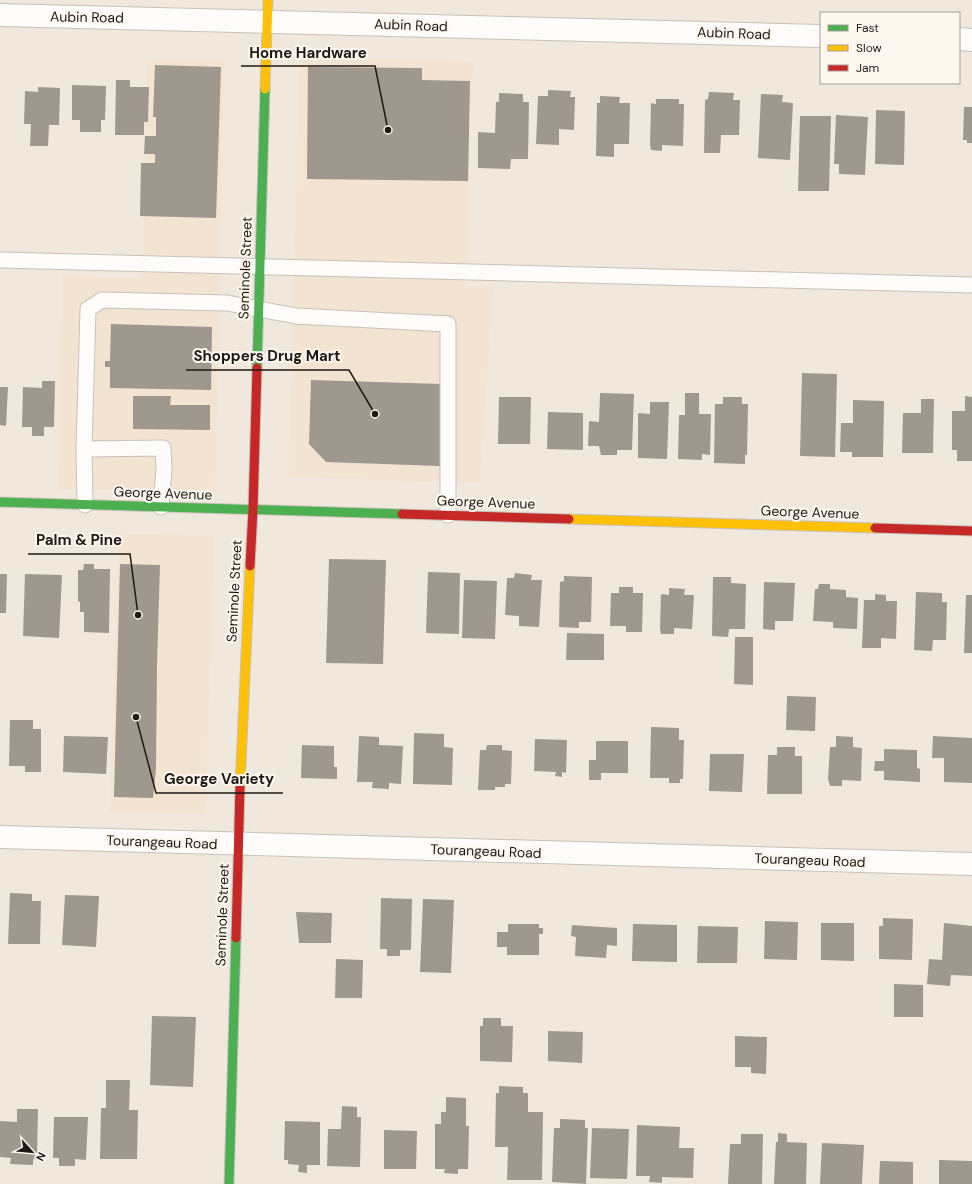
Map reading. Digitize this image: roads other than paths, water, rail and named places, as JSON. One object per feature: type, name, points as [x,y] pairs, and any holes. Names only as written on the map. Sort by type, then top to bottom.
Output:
[{"type":"street","name":"Seminole Street","points":[[229,1184],[238,844],[253,509],[268,0]]},
{"type":"street","name":"Aubin Road","points":[[0,15],[820,36]]},
{"type":"street","points":[[960,39],[972,40]]},
{"type":"street","name":"George Avenue","points":[[0,502],[972,531]]},
{"type":"street","name":"Tourangeau Road","points":[[0,837],[972,864]]},
{"type":"lane","points":[[0,260],[972,285]]},
{"type":"lane","points":[[85,504],[84,449],[88,309],[102,300],[227,303],[296,316],[448,324],[448,515]]},
{"type":"lane","points":[[84,449],[163,448],[164,468],[161,507]]},
{"type":"place","name":"Home Hardware","points":[[388,130]]},
{"type":"place","name":"Shoppers Drug Mart","points":[[375,414]]},
{"type":"place","name":"Palm & Pine","points":[[138,615]]},
{"type":"place","name":"George Variety","points":[[136,717]]}]
